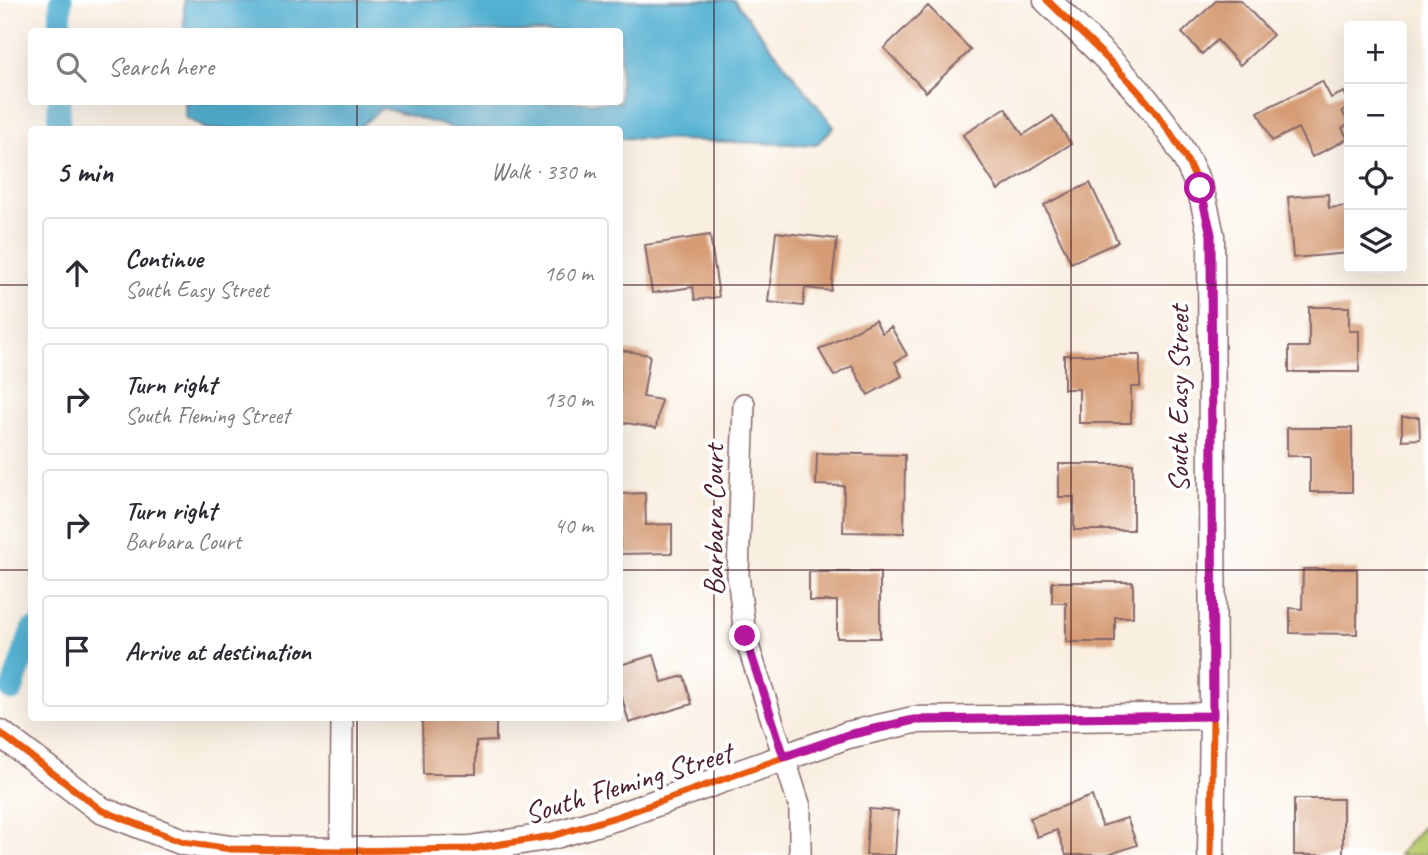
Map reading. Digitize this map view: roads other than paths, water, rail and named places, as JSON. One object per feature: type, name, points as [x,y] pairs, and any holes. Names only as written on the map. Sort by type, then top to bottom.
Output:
[{"type":"street","name":"South Easy Street","points":[[1047,0],[1137,89],[1175,139],[1200,188],[1211,234],[1211,855]]},
{"type":"street","name":"Barbara Court","points":[[744,404],[738,574],[745,636],[800,807],[800,855]]},
{"type":"street","name":"South Fleming Street","points":[[0,733],[101,810],[183,842],[231,849],[341,853],[470,849],[552,836],[618,816],[848,735],[914,720],[1213,716]]},
{"type":"street","points":[[341,853],[342,721]]},
{"type":"water","points":[[184,0],[734,0],[834,127],[816,145],[623,138],[623,126],[446,126],[382,108],[361,126],[201,126],[185,117],[185,105],[623,105],[623,28],[184,28]]},
{"type":"waterway","points":[[60,28],[61,0]]},
{"type":"waterway","points":[[59,105],[59,126]]},
{"type":"waterway","points":[[12,690],[28,642]]}]
